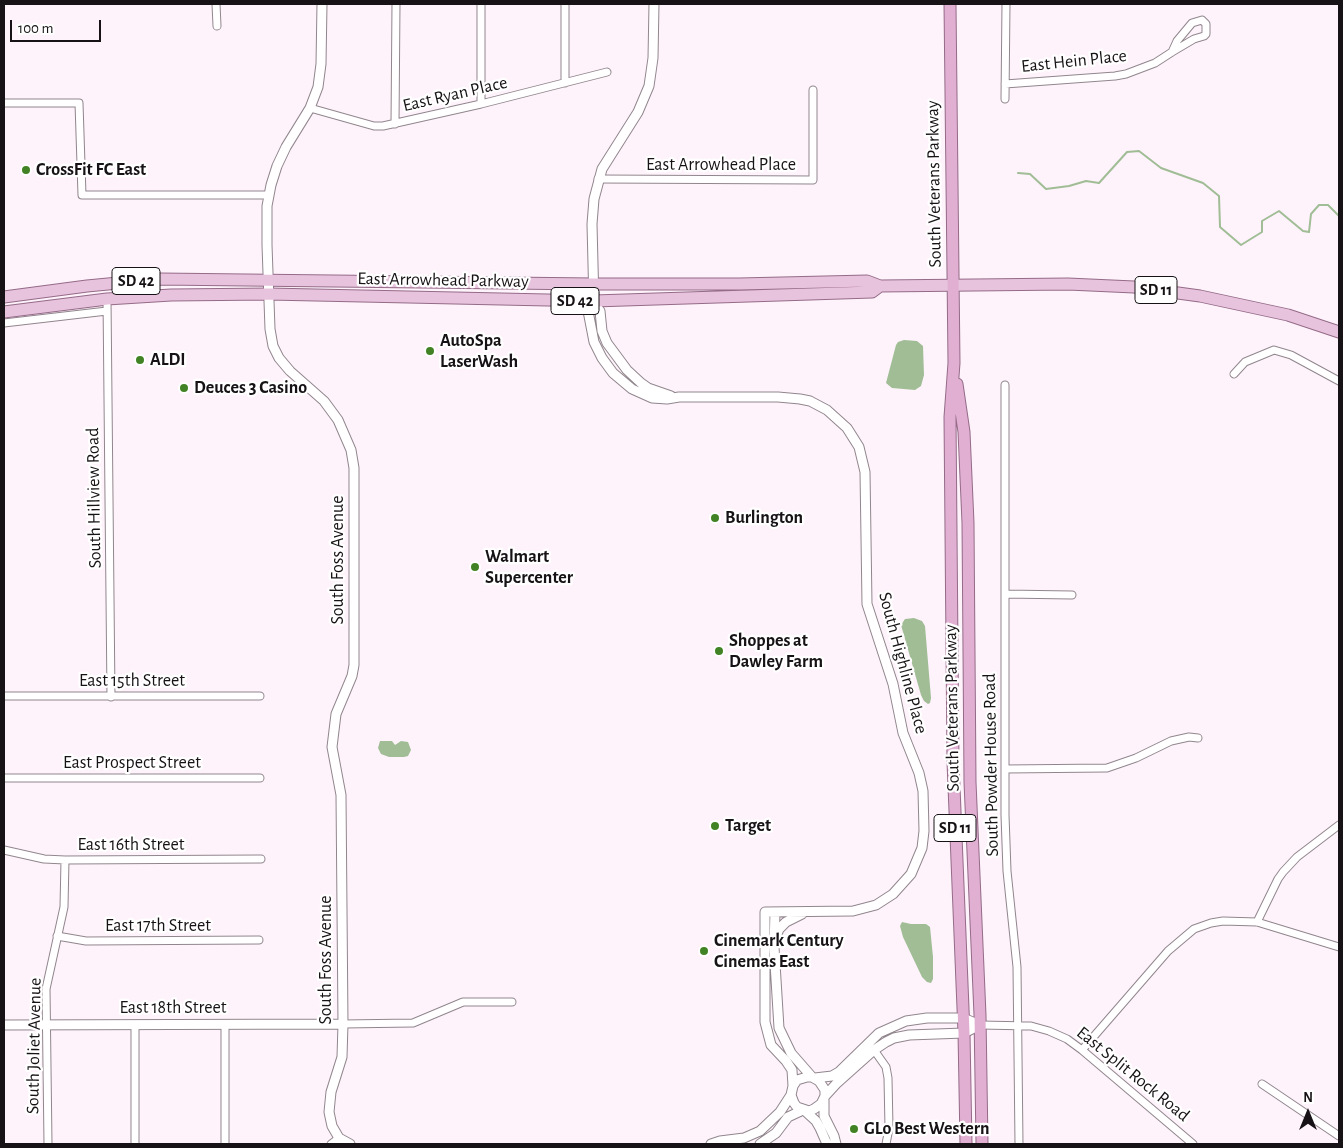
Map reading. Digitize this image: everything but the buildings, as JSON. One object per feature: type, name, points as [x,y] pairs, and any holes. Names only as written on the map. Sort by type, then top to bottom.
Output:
[{"type":"highway","name":"South Veterans Parkway","points":[[950,4],[954,363],[950,417],[953,762],[964,1033],[966,1144]]},
{"type":"highway","name":"South Veterans Parkway","points":[[954,363],[964,432],[968,523],[970,782],[980,1025],[982,1144]]},
{"type":"main road","name":"East Arrowhead Parkway","points":[[4,298],[87,286],[160,279],[594,284],[739,284],[867,281],[880,286],[1076,284],[1178,292],[1288,315],[1339,332]]},
{"type":"main road","name":"East Arrowhead Parkway","points":[[4,312],[107,305],[171,294],[268,294],[594,302],[872,292],[880,286]]},
{"type":"street","points":[[216,4],[217,26]]},
{"type":"street","name":"South Foss Avenue","points":[[322,4],[320,76],[310,108],[281,157],[269,195],[266,216],[270,329],[276,352],[290,371],[315,392],[332,411],[347,439],[354,468],[354,665],[352,676],[336,714],[332,747],[341,795],[342,1057],[331,1092],[330,1103],[330,1122],[338,1138]]},
{"type":"street","points":[[395,124],[396,4]]},
{"type":"street","points":[[481,4],[481,104]]},
{"type":"street","points":[[565,4],[565,83]]},
{"type":"street","points":[[594,302],[593,208],[598,179],[607,159],[638,112],[649,86],[653,58],[654,4]]},
{"type":"street","points":[[1006,4],[1006,99]]},
{"type":"street","name":"East Hein Place","points":[[1006,84],[1116,76],[1155,64],[1194,39],[1204,36],[1206,34],[1206,24],[1202,20],[1192,23],[1177,41],[1172,52]]},
{"type":"street","name":"East Ryan Place","points":[[310,108],[374,126],[383,126],[481,104],[607,72]]},
{"type":"street","name":"East Arrowhead Place","points":[[598,179],[813,180],[812,90]]},
{"type":"street","points":[[4,103],[79,103],[82,195],[269,195]]},
{"type":"street","name":"South Highline Place","points":[[679,397],[648,388],[623,365],[607,343],[602,330],[600,311],[594,302],[588,311],[591,334],[597,350],[613,373],[632,389],[647,396],[660,399],[679,397],[778,397],[810,402],[827,410],[841,421],[855,439],[862,455],[866,483],[867,604],[893,684],[902,732],[922,783],[924,840],[920,857],[911,874],[900,888],[876,905],[861,910],[765,912],[764,1009],[766,1032],[771,1045],[792,1070],[792,1090]]},
{"type":"street","points":[[4,323],[107,305]]},
{"type":"street","name":"South Hillview Road","points":[[107,305],[110,697]]},
{"type":"street","points":[[1234,374],[1245,362],[1274,350],[1291,355],[1339,381]]},
{"type":"street","name":"South Powder House Road","points":[[1005,385],[1005,769],[1007,871],[1017,966],[1019,1144]]},
{"type":"street","points":[[1005,594],[1072,595]]},
{"type":"street","name":"East 15th Street","points":[[4,696],[260,696]]},
{"type":"street","points":[[1005,769],[1107,768],[1136,758],[1171,741],[1189,737],[1198,738]]},
{"type":"street","name":"East Prospect Street","points":[[4,778],[260,778]]},
{"type":"street","points":[[1257,922],[1283,872],[1297,857],[1339,826]]},
{"type":"street","name":"East 16th Street","points":[[4,850],[44,859],[65,860],[260,859]]},
{"type":"street","name":"South Joliet Avenue","points":[[48,1144],[46,989],[64,906],[65,860]]},
{"type":"street","points":[[774,912],[778,1023],[781,1034],[794,1058],[823,1085],[824,1116],[836,1144]]},
{"type":"street","points":[[774,947],[777,934],[786,922],[795,916],[813,912]]},
{"type":"street","points":[[1082,1050],[1168,951],[1194,929],[1211,923],[1257,922],[1339,947]]},
{"type":"street","name":"East 17th Street","points":[[57,936],[86,941],[260,940]]},
{"type":"street","points":[[343,1024],[413,1023],[463,1002],[512,1002]]},
{"type":"street","points":[[711,1144],[744,1138],[760,1131],[773,1120],[802,1078],[832,1076],[839,1072],[872,1039],[897,1024],[920,1018],[963,1018],[980,1025]]},
{"type":"street","points":[[134,1024],[135,1144]]},
{"type":"street","points":[[225,1024],[225,1144]]},
{"type":"street","name":"East 18th Street","points":[[4,1025],[343,1024]]},
{"type":"street","name":"East Split Rock Road","points":[[964,1033],[980,1025],[1018,1025],[1031,1026],[1066,1039],[1082,1050],[1193,1144]]},
{"type":"street","points":[[760,1144],[776,1133],[788,1117],[804,1110],[814,1110],[819,1107],[836,1084],[874,1050],[886,1042],[901,1036],[964,1033]]},
{"type":"street","points":[[874,1050],[886,1067],[888,1078],[889,1128],[886,1144]]},
{"type":"street","points":[[1262,1084],[1339,1136]]},
{"type":"street","points":[[792,1090],[794,1103],[816,1121],[827,1144]]},
{"type":"street","points":[[331,1144],[338,1138],[350,1144]]},
{"type":"shaded area","points":[[904,340],[917,341],[923,346],[924,375],[921,386],[915,390],[892,388],[886,383],[896,345]]},
{"type":"shaded area","points":[[914,618],[922,621],[925,626],[931,698],[928,704],[921,695],[901,625],[905,619]]},
{"type":"shaded area","points":[[380,741],[392,741],[395,745],[401,741],[408,742],[411,750],[408,756],[389,757],[381,754],[378,748]]},
{"type":"shaded area","points":[[902,922],[926,924],[930,927],[933,957],[933,979],[931,983],[922,977],[903,937],[900,926]]},
{"type":"waterway","points":[[1018,173],[1030,174],[1046,189],[1069,186],[1086,181],[1099,183],[1127,152],[1139,151],[1161,168],[1203,183],[1219,196],[1220,227],[1241,245],[1262,232],[1262,221],[1279,211],[1303,231],[1309,232],[1311,214],[1319,205],[1328,205],[1339,216]]},
{"type":"place","name":"CrossFit FC East","points":[[26,170]]},
{"type":"place","name":"AutoSpa LaserWash","points":[[430,351]]},
{"type":"place","name":"ALDI","points":[[140,360]]},
{"type":"place","name":"Deuces 3 Casino","points":[[184,388]]},
{"type":"place","name":"Burlington","points":[[715,518]]},
{"type":"place","name":"Walmart Supercenter","points":[[475,567]]},
{"type":"place","name":"Shoppes at Dawley Farm","points":[[719,651]]},
{"type":"place","name":"Target","points":[[715,826]]},
{"type":"place","name":"Cinemark Century Cinemas East","points":[[704,951]]},
{"type":"place","name":"GLo Best Western","points":[[854,1129]]}]
